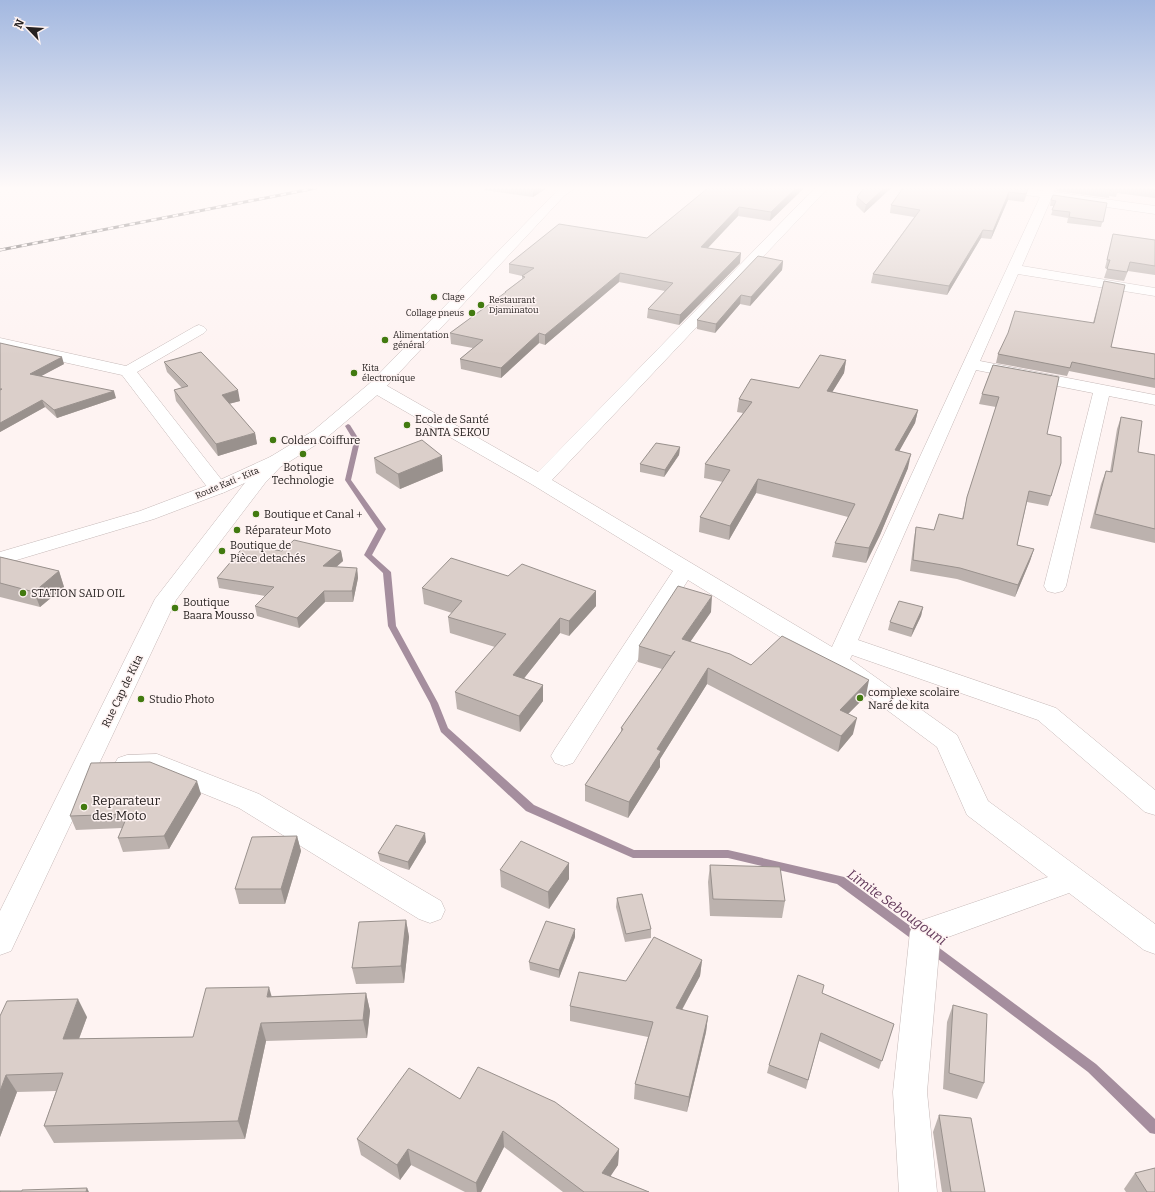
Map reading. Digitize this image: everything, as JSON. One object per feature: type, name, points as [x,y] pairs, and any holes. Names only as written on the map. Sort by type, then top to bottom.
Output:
[{"type":"street","name":"Route Kati - Kita","points":[[0,559],[147,515],[218,488],[277,461],[319,435],[376,387],[513,244]]},
{"type":"street","points":[[540,481],[768,244]]},
{"type":"street","points":[[841,652],[1026,244]]},
{"type":"street","points":[[1014,270],[1155,292]]},
{"type":"street","points":[[128,371],[199,330]]},
{"type":"street","points":[[0,343],[128,371],[218,488]]},
{"type":"street","points":[[971,364],[1155,400]]},
{"type":"street","points":[[376,387],[540,481],[684,569],[841,652],[1047,714],[1155,805]]},
{"type":"street","points":[[1055,586],[1102,390]]},
{"type":"street","name":"Rue Cap de Kita","points":[[0,942],[166,599],[254,485],[277,461]]},
{"type":"street","points":[[564,756],[684,569]]},
{"type":"street","points":[[841,652],[948,742],[977,808],[1155,941]]},
{"type":"street","points":[[86,765],[157,764],[249,801],[430,910]]},
{"type":"street","points":[[918,1192],[910,1092],[925,932],[1073,880]]},
{"type":"building","points":[[534,244],[704,244],[701,247],[741,253],[680,315],[648,309],[673,283],[620,273],[545,335],[539,333],[501,368],[460,359],[483,340],[450,333],[506,292],[525,277],[522,276],[534,268],[509,264]]},
{"type":"building","points":[[895,244],[975,244],[949,286],[873,274]]},
{"type":"building","points":[[1111,244],[1155,244],[1155,266],[1130,262],[1127,272],[1107,269],[1110,260],[1107,260]]},
{"type":"building","points":[[758,256],[783,261],[751,297],[741,295],[716,324],[697,320]]},
{"type":"building","points":[[1104,281],[1125,285],[1111,347],[1155,354],[1155,379],[1072,362],[1070,368],[998,354],[1008,333],[1015,311],[1094,323]]},
{"type":"building","points":[[0,343],[62,357],[30,374],[114,391],[54,410],[42,400],[0,423],[0,390],[2,389],[0,389]]},
{"type":"building","points":[[201,352],[238,390],[222,395],[255,433],[216,444],[174,390],[188,386],[164,362]]},
{"type":"building","points":[[820,355],[846,360],[827,391],[918,410],[895,450],[911,454],[869,548],[835,543],[855,504],[758,479],[730,526],[700,517],[730,470],[705,464],[752,402],[739,399],[751,379],[799,388]]},
{"type":"building","points":[[993,365],[1059,377],[1047,434],[1061,437],[1061,463],[1051,496],[1029,491],[1017,545],[1034,549],[1018,585],[960,568],[913,560],[916,527],[934,530],[939,514],[963,519],[967,497],[999,397],[982,394]]},
{"type":"building","points":[[1121,417],[1142,421],[1138,452],[1155,455],[1155,529],[1095,514],[1106,471],[1112,472]]},
{"type":"building","points":[[422,440],[442,456],[398,474],[374,458]]},
{"type":"building","points":[[656,443],[680,447],[665,470],[640,464]]},
{"type":"building","points":[[294,540],[341,551],[323,566],[357,568],[352,591],[324,591],[297,618],[255,606],[274,587],[217,578],[245,545],[282,551]]},
{"type":"building","points":[[0,557],[59,571],[34,592],[0,583]]},
{"type":"building","points":[[451,558],[508,576],[522,564],[596,591],[569,621],[560,618],[513,675],[543,685],[519,716],[455,692],[506,634],[448,617],[462,601],[422,588]]},
{"type":"building","points":[[678,586],[712,596],[682,639],[730,654],[751,665],[782,636],[869,680],[840,710],[857,718],[841,736],[708,668],[657,749],[661,751],[629,802],[585,785],[623,729],[621,728],[675,651],[671,656],[639,646]]},
{"type":"building","points":[[899,601],[923,607],[913,629],[890,622]]},
{"type":"building","points":[[150,762],[197,781],[164,836],[118,838],[128,814],[70,816],[91,763]]},
{"type":"building","points":[[396,825],[425,833],[408,862],[378,853]]},
{"type":"building","points":[[297,836],[281,889],[235,889],[252,837]]},
{"type":"building","points":[[521,841],[569,863],[548,892],[500,870]]},
{"type":"building","points":[[710,865],[780,867],[785,901],[713,899]]},
{"type":"building","points":[[642,894],[651,929],[626,934],[617,898]]},
{"type":"building","points":[[406,920],[401,966],[352,968],[359,922]]},
{"type":"building","points":[[546,921],[575,929],[559,970],[529,962]]},
{"type":"building","points":[[654,937],[702,960],[676,1008],[708,1016],[689,1097],[635,1084],[653,1022],[570,1006],[579,972],[626,981]]},
{"type":"building","points":[[798,975],[824,985],[822,993],[894,1024],[882,1061],[821,1033],[808,1080],[769,1065]]},
{"type":"building","points":[[269,987],[267,997],[366,993],[363,1020],[261,1023],[238,1121],[44,1126],[63,1073],[6,1075],[0,1091],[0,1016],[7,1001],[78,999],[63,1039],[193,1037],[206,988]]},
{"type":"building","points":[[953,1005],[987,1014],[984,1083],[949,1073]]},
{"type":"building","points":[[478,1067],[555,1102],[619,1149],[602,1173],[649,1192],[584,1192],[503,1131],[476,1183],[408,1149],[397,1165],[357,1139],[409,1068],[460,1099]]},
{"type":"building","points":[[939,1115],[971,1118],[985,1192],[951,1192]]},
{"type":"building","points":[[1155,1168],[1155,1192],[1147,1192],[1135,1173]]},
{"type":"building","points":[[87,1188],[86,1192],[0,1192],[0,1191]]},
{"type":"waterway","name":"Limite Sebougouni","points":[[348,426],[357,441],[348,480],[382,529],[368,555],[387,572],[392,626],[434,703],[444,730],[530,808],[633,854],[728,854],[840,880],[917,937]]},
{"type":"waterway","name":"Limite Sebougouni","points":[[930,947],[1092,1068],[1155,1128]]},
{"type":"railway","points":[[0,250],[32,244]]},
{"type":"place","name":"Clage","points":[[434,297]]},
{"type":"place","name":"Restaurant Djaminatou","points":[[481,305]]},
{"type":"place","name":"Collage pneus","points":[[472,313]]},
{"type":"place","name":"Alimentation général","points":[[385,340]]},
{"type":"place","name":"Kita électronique","points":[[354,373]]},
{"type":"place","name":"Ecole de Santé BANTA SEKOU","points":[[407,425]]},
{"type":"place","name":"Colden Coiffure","points":[[273,440]]},
{"type":"place","name":"Botique Technologie","points":[[303,454]]},
{"type":"place","name":"Boutique et Canal +","points":[[256,514]]},
{"type":"place","name":"Réparateur Moto","points":[[237,530]]},
{"type":"place","name":"Boutique de Pièce detachés","points":[[222,551]]},
{"type":"place","name":"STATION SAID OIL","points":[[23,593]]},
{"type":"place","name":"Boutique Baara Mousso","points":[[175,608]]},
{"type":"place","name":"complexe scolaire Naré de kita","points":[[860,698]]},
{"type":"place","name":"Studio Photo","points":[[141,699]]},
{"type":"place","name":"Reparateur des Moto","points":[[84,807]]}]
